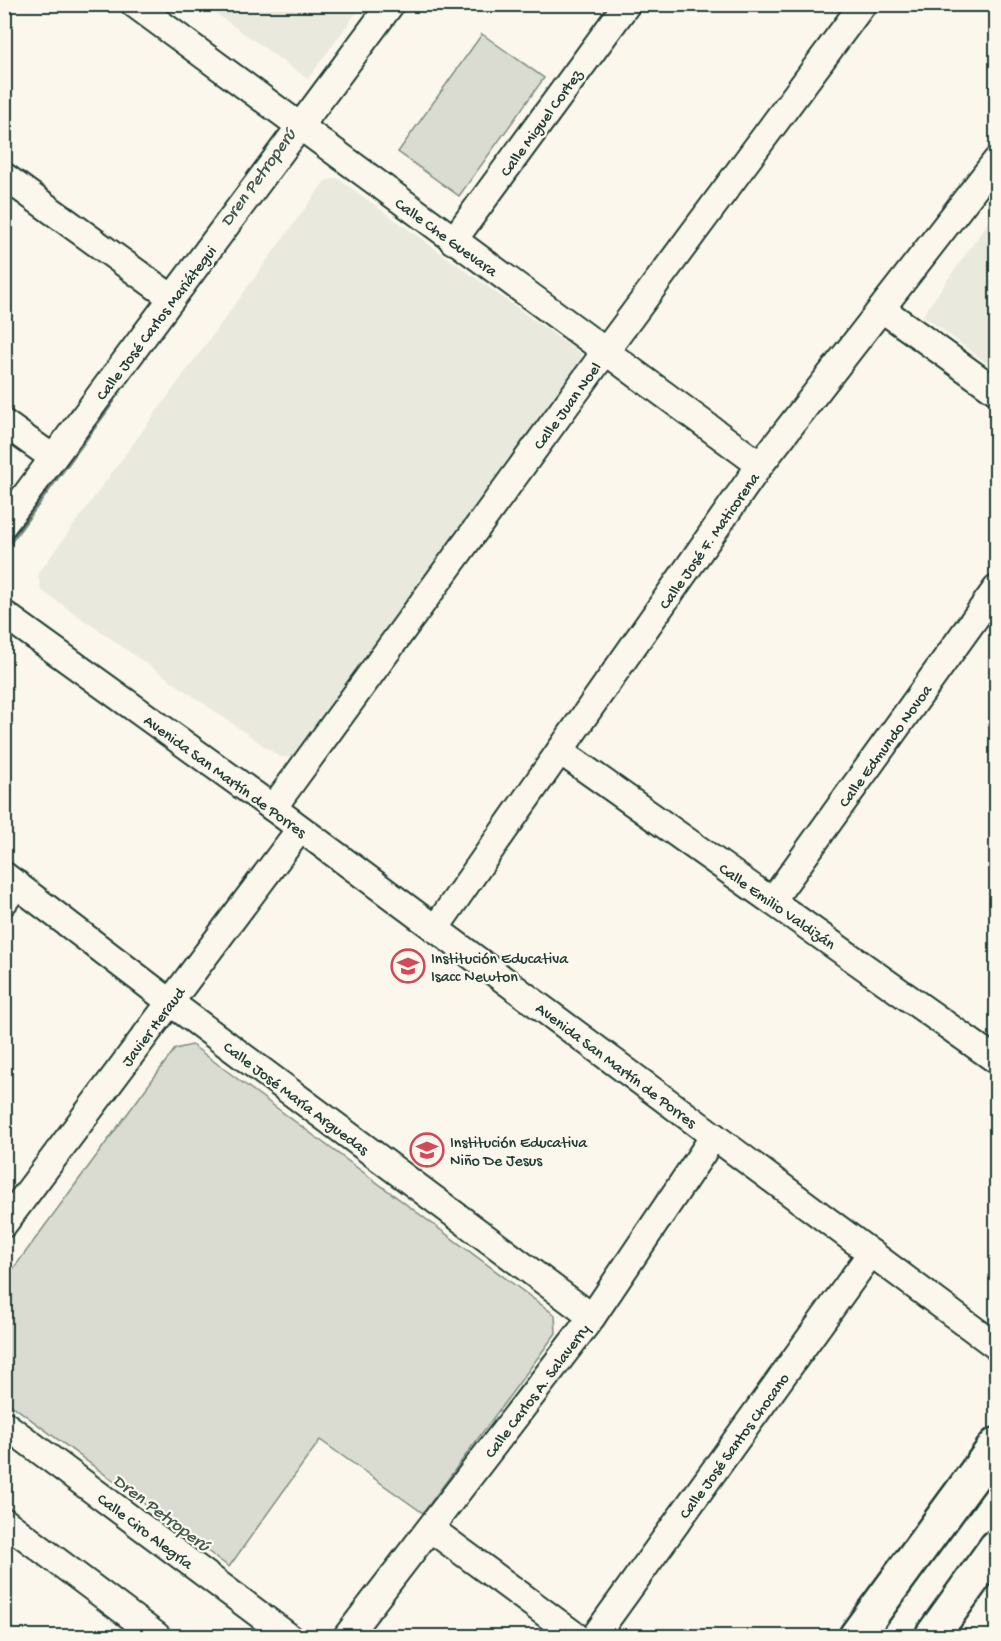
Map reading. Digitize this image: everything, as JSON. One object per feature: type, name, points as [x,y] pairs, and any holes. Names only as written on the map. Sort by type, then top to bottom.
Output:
[{"type":"main road","points":[[856,1636],[996,1444]]},
{"type":"main road","points":[[932,1636],[996,1547]]},
{"type":"street","name":"Calle Che Guevara","points":[[134,4],[299,128],[760,465]]},
{"type":"street","name":"Calle José Carlos Mariátegui","points":[[4,524],[391,4]]},
{"type":"street","name":"Calle Miguel Cortez","points":[[453,241],[627,4]]},
{"type":"street","name":"Calle Juan Noel","points":[[273,808],[605,352],[863,4]]},
{"type":"street","name":"Calle José F. Maticorena","points":[[435,929],[760,465],[996,161]]},
{"type":"street","points":[[4,176],[172,298]]},
{"type":"street","points":[[882,309],[996,391]]},
{"type":"street","points":[[4,423],[53,459]]},
{"type":"street","name":"Calle Edmundo Novoa","points":[[772,901],[996,589]]},
{"type":"street","name":"Avenida San Martín de Porres","points":[[4,614],[273,808],[996,1346]]},
{"type":"street","name":"Calle Emilio Valdizán","points":[[560,751],[772,901],[992,1047]]},
{"type":"street","name":"Javier Heraud","points":[[4,1224],[300,829]]},
{"type":"street","name":"Calle José María Arguedas","points":[[9,887],[170,1002],[592,1317]]},
{"type":"street","name":"Calle Carlos A. Salaverry","points":[[347,1636],[592,1317],[714,1136]]},
{"type":"street","name":"Calle José Santos Chocano","points":[[595,1636],[871,1253]]},
{"type":"street","name":"Calle Ciro Alegría","points":[[4,1424],[288,1636]]},
{"type":"street","points":[[4,1521],[157,1636]]},
{"type":"street","points":[[431,1529],[576,1636]]},
{"type":"shaded area","points":[[204,5],[362,5],[308,79]]},
{"type":"shaded area","points":[[482,34],[544,78],[459,196],[398,152]]},
{"type":"shaded area","points":[[337,178],[581,354],[584,362],[293,758],[280,757],[41,590],[38,574],[325,181]]},
{"type":"shaded area","points":[[996,211],[996,370],[923,315]]},
{"type":"shaded area","points":[[192,1045],[555,1315],[556,1333],[423,1513],[320,1440],[229,1567],[5,1400],[5,1280],[175,1049]]},
{"type":"waterway","name":"Dren Petroperú","points":[[4,547],[111,401]]},
{"type":"place","name":"Institución Educativa Isacc Newton","points":[[408,966]]},
{"type":"place","name":"Institución Educativa Niño De Jesus","points":[[427,1150]]}]
